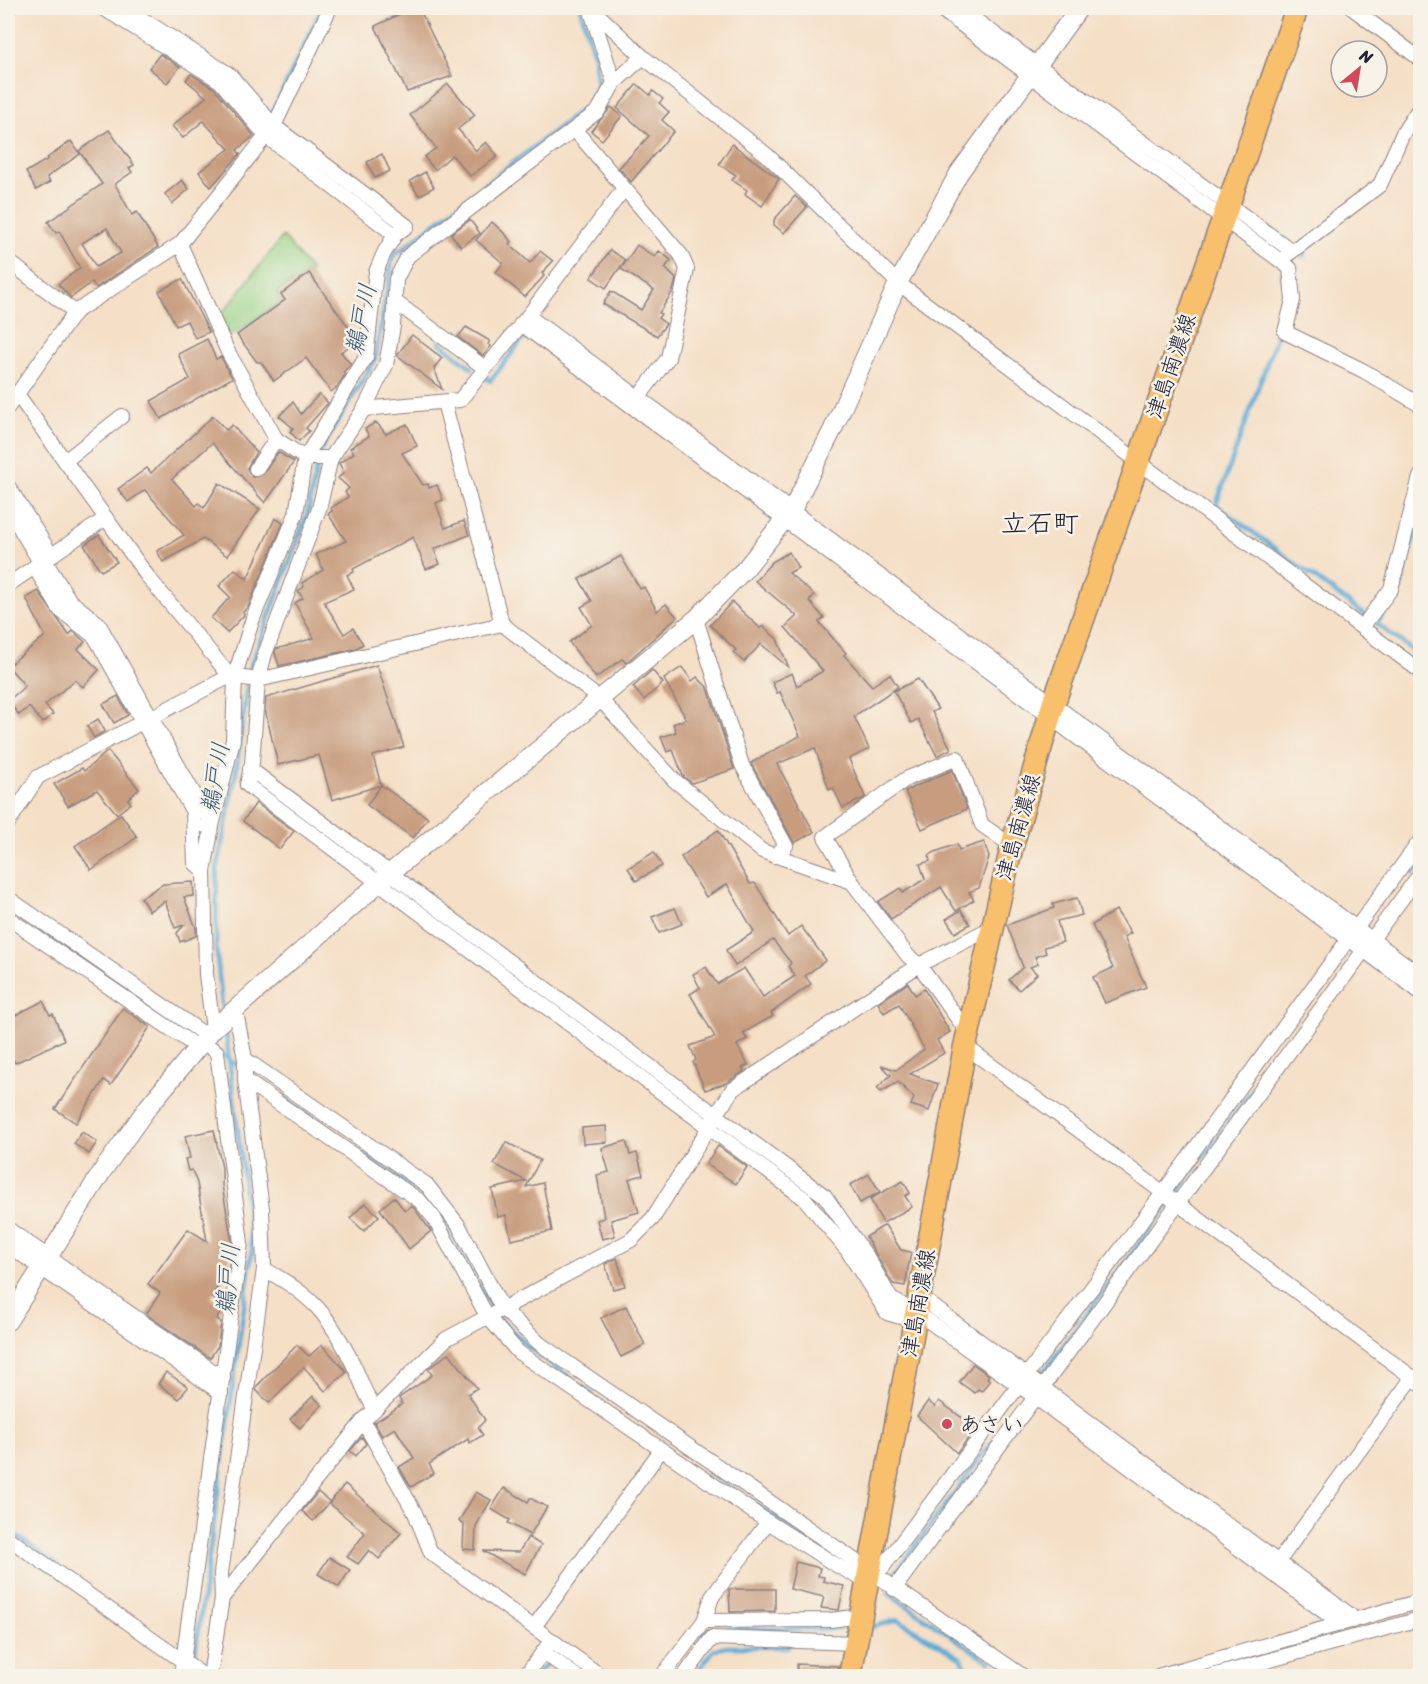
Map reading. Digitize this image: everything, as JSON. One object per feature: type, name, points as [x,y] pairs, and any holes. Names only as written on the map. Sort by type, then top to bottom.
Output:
[{"type":"main road","name":"津島南濃線","points":[[850,1677],[966,1039],[1012,846],[1051,711],[1297,8]]},
{"type":"street","points":[[103,8],[220,81],[271,131],[395,235],[376,272],[366,357],[308,458],[296,514],[253,618],[235,676],[233,740],[212,826],[204,871],[207,1036]]},
{"type":"street","points":[[125,8],[230,75],[271,131]]},
{"type":"street","points":[[8,407],[75,312],[180,244],[271,131],[330,8]]},
{"type":"street","points":[[591,8],[643,57],[767,155],[898,283],[1420,671]]},
{"type":"street","points":[[591,8],[614,83]]},
{"type":"street","points":[[939,8],[1033,70],[1226,211],[1292,251]]},
{"type":"street","points":[[959,8],[1033,70]]},
{"type":"street","points":[[8,1321],[103,1170],[148,1107],[207,1036],[233,1009],[384,878],[696,619],[746,568],[788,515],[833,429],[898,283],[959,173],[1079,8]]},
{"type":"street","points":[[1352,8],[1420,59]]},
{"type":"street","points":[[643,57],[614,83],[598,111],[408,256],[396,279],[393,326],[386,365],[364,409],[328,458],[319,509],[256,680],[250,769],[384,878],[710,1122],[825,1196],[869,1260],[891,1299],[917,1310],[1023,1381],[1278,1562],[1350,1615],[1352,1621]]},
{"type":"street","points":[[1280,260],[1380,185],[1403,132],[1420,107]]},
{"type":"street","points":[[574,130],[681,255],[687,269],[668,358],[638,398]]},
{"type":"street","points":[[364,409],[460,400],[525,320],[623,190]]},
{"type":"street","points":[[1226,211],[1290,268],[1293,300],[1285,332],[1364,371],[1420,405]]},
{"type":"street","points":[[180,244],[227,350],[276,439],[308,458],[328,458]]},
{"type":"street","points":[[8,261],[75,312]]},
{"type":"street","points":[[394,301],[485,368]]},
{"type":"street","points":[[525,320],[638,398],[788,515]]},
{"type":"street","points":[[525,320],[1368,945],[1420,992]]},
{"type":"street","points":[[17,394],[148,577],[235,676]]},
{"type":"street","points":[[444,402],[502,624],[600,699],[674,780],[762,851],[852,882]]},
{"type":"street","points":[[65,461],[122,416]]},
{"type":"street","points":[[256,468],[276,439]]},
{"type":"street","points":[[1362,627],[1391,589],[1420,477]]},
{"type":"street","points":[[8,486],[43,562]]},
{"type":"street","points":[[8,508],[70,602],[98,623],[193,812],[195,863],[204,871]]},
{"type":"street","points":[[8,585],[106,518]]},
{"type":"street","points":[[696,619],[742,765],[786,846],[774,856]]},
{"type":"street","points":[[8,823],[38,777],[146,719],[235,676],[256,680],[502,624]]},
{"type":"street","points":[[146,719],[212,826]]},
{"type":"street","points":[[1012,846],[982,825],[957,758],[906,779],[825,837],[852,882],[908,956],[919,965],[966,1039],[1162,1194],[1417,1380],[1278,1562]]},
{"type":"street","points":[[194,826],[212,826]]},
{"type":"street","points":[[867,1576],[883,1567],[1023,1381],[1420,841]]},
{"type":"street","points":[[894,1589],[1420,874]]},
{"type":"street","points":[[8,898],[207,1036],[217,1052],[242,1243],[183,1668]]},
{"type":"street","points":[[8,918],[207,1036]]},
{"type":"street","points":[[222,1598],[363,1421],[446,1339],[631,1240],[644,1229],[732,1090],[919,965],[991,928]]},
{"type":"street","points":[[1368,945],[1420,975]]},
{"type":"street","points":[[210,1677],[222,1598],[221,1573],[264,1269],[262,1209],[245,1080],[246,1059],[233,1009]]},
{"type":"street","points":[[246,1059],[428,1185],[459,1226],[502,1308],[540,1344],[867,1576]]},
{"type":"street","points":[[245,1080],[420,1201],[434,1218],[487,1316],[518,1352],[768,1522],[836,1565],[894,1589],[1023,1677]]},
{"type":"street","points":[[8,1229],[46,1261],[221,1393]]},
{"type":"street","points":[[8,1245],[46,1261],[224,1378]]},
{"type":"street","points":[[264,1269],[306,1294],[322,1310],[375,1409]]},
{"type":"street","points":[[1038,1392],[1326,1612],[1337,1625]]},
{"type":"street","points":[[363,1421],[416,1513],[431,1553],[601,1677]]},
{"type":"street","points":[[534,1627],[661,1450]]},
{"type":"street","points":[[705,1621],[712,1597],[768,1522]]},
{"type":"street","points":[[8,1538],[183,1668],[204,1676]]},
{"type":"street","points":[[1158,1677],[1420,1601]]},
{"type":"street","points":[[662,1677],[698,1626],[705,1621],[831,1620],[860,1616]]},
{"type":"street","points":[[1212,1677],[1420,1619]]},
{"type":"street","points":[[684,1677],[712,1638],[856,1643]]},
{"type":"street","points":[[525,1677],[552,1640]]},
{"type":"street","points":[[543,1652],[576,1677]]},
{"type":"street","points":[[559,1664],[568,1653]]},
{"type":"green space","points":[[283,236],[311,271],[277,293],[282,301],[230,337],[220,316]]},
{"type":"building","points":[[406,8],[419,8],[452,76],[407,92],[375,26],[400,14],[398,11]]},
{"type":"building","points":[[160,54],[180,67],[167,83],[149,68]]},
{"type":"building","points":[[191,74],[214,88],[254,136],[237,150],[240,154],[211,187],[199,172],[229,149],[203,121],[183,138],[172,126],[206,97],[186,80]]},
{"type":"building","points":[[448,84],[475,115],[458,129],[476,151],[486,142],[498,156],[470,176],[452,155],[435,170],[424,157],[436,148],[410,115]]},
{"type":"building","points":[[637,84],[650,95],[653,91],[663,99],[659,103],[669,112],[662,120],[674,131],[631,182],[619,168],[649,136],[617,108]]},
{"type":"building","points":[[611,107],[622,116],[602,140],[591,131]]},
{"type":"building","points":[[109,130],[134,165],[129,168],[132,172],[115,184],[132,215],[137,212],[158,247],[96,288],[92,282],[71,298],[58,284],[80,268],[59,231],[56,233],[48,222],[102,184],[79,151]],"holes":[[[107,228],[121,253],[96,267],[82,243]]]},
{"type":"building","points":[[71,141],[80,154],[47,177],[50,182],[36,190],[26,172]]},
{"type":"building","points":[[732,144],[779,179],[762,206],[745,194],[747,190],[732,180],[736,175],[719,164]]},
{"type":"building","points":[[382,154],[390,171],[375,178],[367,162]]},
{"type":"building","points":[[425,172],[434,187],[419,196],[410,181]]},
{"type":"building","points":[[182,180],[189,189],[172,204],[165,194]]},
{"type":"building","points":[[795,196],[807,207],[784,233],[774,225],[774,220]]},
{"type":"building","points":[[470,220],[480,233],[461,247],[451,234]]},
{"type":"building","points":[[492,222],[506,235],[511,242],[509,244],[530,263],[540,251],[553,261],[542,273],[544,276],[525,297],[496,272],[503,263],[476,240]]},
{"type":"building","points":[[637,245],[655,257],[659,251],[671,260],[665,268],[676,279],[673,291],[659,313],[661,314],[658,318],[666,324],[657,336],[603,304],[611,291],[641,310],[654,290],[621,269]]},
{"type":"building","points":[[610,250],[625,260],[606,288],[591,278]]},
{"type":"building","points":[[309,273],[358,340],[341,352],[351,365],[343,372],[345,375],[331,392],[306,358],[274,381],[237,335],[285,300],[281,294]]},
{"type":"building","points":[[182,279],[209,332],[195,338],[187,321],[176,326],[159,291]]},
{"type":"building","points":[[466,327],[490,341],[488,344],[491,346],[483,356],[458,337]]},
{"type":"building","points":[[412,335],[442,358],[434,368],[442,389],[397,355]]},
{"type":"building","points":[[207,339],[216,359],[221,357],[232,378],[161,419],[151,401],[190,379],[178,354]]},
{"type":"building","points":[[319,394],[328,403],[306,428],[309,431],[299,441],[290,432],[293,428],[279,416],[293,402],[301,414]]},
{"type":"building","points":[[213,416],[226,430],[232,425],[256,452],[247,468],[252,477],[263,474],[278,452],[294,462],[265,503],[212,443],[172,479],[196,506],[199,503],[204,508],[219,483],[260,509],[227,556],[203,539],[163,562],[157,551],[184,535],[145,490],[128,502],[118,489],[147,468],[151,473]]},
{"type":"building","points":[[376,422],[386,434],[407,424],[417,446],[402,453],[423,485],[428,484],[429,488],[437,485],[443,500],[436,503],[445,528],[464,521],[469,535],[434,549],[440,564],[426,569],[413,537],[353,569],[354,572],[347,575],[354,589],[324,602],[344,634],[353,628],[363,644],[355,649],[279,666],[276,649],[314,638],[295,603],[303,598],[298,591],[304,587],[302,583],[323,570],[316,554],[346,541],[328,514],[332,511],[331,508],[348,497],[345,492],[349,488],[338,478],[344,473],[339,463],[354,453],[350,448],[369,436],[365,429]]},
{"type":"building","points":[[275,518],[283,523],[248,607],[243,612],[244,615],[227,633],[211,618],[230,597],[219,586],[235,569],[247,579]]},
{"type":"building","points":[[99,535],[117,562],[101,571],[84,545]]},
{"type":"building","points":[[789,552],[798,568],[789,573],[814,595],[809,601],[824,618],[819,622],[846,653],[844,655],[872,686],[890,674],[898,687],[854,716],[869,749],[849,759],[865,797],[862,799],[843,808],[833,788],[829,790],[815,748],[777,764],[814,832],[794,843],[751,763],[800,736],[780,692],[777,693],[772,682],[792,673],[797,686],[823,671],[785,627],[797,616],[755,581],[772,562]]},
{"type":"building","points":[[621,556],[640,589],[644,587],[657,611],[666,604],[677,617],[626,663],[622,659],[596,678],[569,642],[592,625],[581,607],[592,601],[579,579]]},
{"type":"building","points":[[38,591],[69,635],[73,631],[85,642],[78,649],[99,670],[83,687],[75,680],[45,705],[53,714],[43,723],[29,707],[19,715],[8,701],[25,686],[8,666],[45,636],[26,598]]},
{"type":"building","points":[[732,602],[760,628],[763,626],[777,639],[789,668],[761,644],[744,662],[733,652],[736,650],[710,625]]},
{"type":"building","points":[[377,665],[404,747],[373,756],[381,785],[332,800],[319,755],[278,765],[265,709],[266,698]]},
{"type":"building","points":[[682,667],[692,681],[697,677],[708,688],[734,769],[692,783],[683,776],[673,750],[667,752],[661,737],[676,732],[673,724],[686,719],[664,679]]},
{"type":"building","points":[[652,670],[663,683],[644,700],[633,687]]},
{"type":"building","points":[[918,679],[938,709],[932,712],[951,749],[937,756],[918,719],[911,723],[894,691]]},
{"type":"building","points":[[118,696],[128,715],[114,723],[103,704]]},
{"type":"building","points":[[98,719],[105,731],[94,738],[87,726]]},
{"type":"building","points":[[108,751],[139,789],[128,799],[131,803],[117,814],[97,790],[68,806],[54,784],[82,768],[84,771]]},
{"type":"building","points":[[952,770],[967,809],[922,829],[905,791]]},
{"type":"building","points":[[381,785],[428,818],[413,838],[367,805]]},
{"type":"building","points":[[256,803],[294,831],[280,849],[243,821]]},
{"type":"building","points":[[121,814],[137,837],[91,870],[75,846]]},
{"type":"building","points":[[718,830],[750,884],[755,883],[788,936],[801,926],[826,960],[805,976],[811,984],[771,1013],[773,1016],[743,1033],[747,1039],[737,1045],[748,1065],[742,1068],[744,1071],[726,1083],[705,1090],[693,1062],[696,1060],[690,1046],[715,1037],[690,994],[700,988],[693,974],[706,967],[717,984],[744,968],[763,997],[795,976],[788,966],[791,963],[773,940],[735,966],[728,954],[726,950],[754,932],[727,884],[706,897],[681,857]]},
{"type":"building","points":[[984,842],[989,857],[979,888],[969,892],[974,900],[956,911],[941,887],[891,919],[878,902],[900,888],[903,893],[925,879],[920,864],[930,861],[929,856],[935,852],[957,844],[959,850]]},
{"type":"building","points":[[654,852],[662,866],[636,881],[628,868]]},
{"type":"building","points":[[193,882],[194,896],[184,897],[196,928],[196,936],[180,942],[177,933],[184,925],[175,928],[165,901],[149,911],[141,898],[163,884]]},
{"type":"building","points":[[1077,898],[1082,915],[1057,921],[1063,942],[1044,947],[1046,953],[1035,957],[1038,964],[1030,967],[1037,974],[1019,990],[1009,980],[1023,967],[1007,925],[1054,908],[1053,904]]},
{"type":"building","points":[[675,908],[682,924],[659,933],[652,917]]},
{"type":"building","points":[[961,910],[970,924],[955,933],[946,919]]},
{"type":"building","points":[[1116,910],[1131,933],[1124,937],[1146,987],[1105,1003],[1093,977],[1113,968],[1092,925]]},
{"type":"building","points":[[908,983],[915,995],[924,989],[950,1032],[937,1040],[944,1053],[910,1074],[938,1084],[929,1111],[911,1105],[914,1098],[898,1082],[881,1092],[877,1088],[891,1075],[881,1065],[896,1070],[924,1049],[899,1004],[884,1013],[878,1003]]},
{"type":"building","points":[[43,1001],[50,1015],[53,1014],[64,1040],[15,1063],[8,1048],[8,1019]]},
{"type":"building","points":[[123,1008],[150,1027],[111,1085],[104,1080],[76,1123],[55,1109]]},
{"type":"building","points":[[606,1126],[607,1142],[583,1144],[582,1128]]},
{"type":"building","points":[[214,1130],[222,1168],[222,1185],[232,1243],[228,1272],[211,1297],[223,1305],[217,1319],[221,1322],[218,1346],[210,1358],[146,1314],[160,1293],[148,1284],[188,1229],[207,1241],[197,1183],[192,1170],[188,1171],[185,1159],[190,1158],[185,1136]]},
{"type":"building","points":[[82,1132],[97,1142],[89,1154],[74,1144]]},
{"type":"building","points":[[626,1141],[630,1155],[637,1153],[643,1175],[629,1179],[639,1212],[611,1220],[615,1236],[602,1239],[597,1220],[604,1218],[597,1175],[609,1172],[602,1148]]},
{"type":"building","points":[[506,1142],[540,1160],[526,1187],[543,1183],[552,1231],[511,1240],[506,1215],[498,1217],[492,1189],[526,1181],[494,1164]]},
{"type":"building","points":[[718,1146],[747,1167],[736,1184],[706,1164]]},
{"type":"building","points":[[869,1174],[880,1192],[860,1203],[850,1185]]},
{"type":"building","points":[[903,1181],[910,1193],[905,1196],[912,1207],[883,1223],[870,1199]]},
{"type":"building","points":[[394,1197],[405,1211],[411,1206],[414,1208],[431,1231],[409,1249],[380,1209]]},
{"type":"building","points":[[365,1203],[379,1216],[364,1231],[350,1218]]},
{"type":"building","points":[[885,1225],[901,1250],[911,1252],[905,1286],[893,1284],[866,1237]]},
{"type":"building","points":[[617,1258],[625,1286],[613,1289],[605,1264]]},
{"type":"building","points":[[626,1306],[645,1345],[621,1357],[601,1318]]},
{"type":"building","points":[[297,1345],[309,1356],[322,1345],[347,1372],[325,1391],[304,1367],[269,1403],[256,1390],[257,1386]]},
{"type":"building","points":[[449,1353],[477,1388],[468,1394],[485,1420],[478,1428],[483,1435],[470,1443],[468,1439],[429,1464],[434,1473],[411,1487],[399,1467],[414,1458],[395,1428],[382,1436],[374,1423],[402,1404],[399,1398],[432,1375],[428,1369]]},
{"type":"building","points":[[973,1364],[989,1375],[987,1378],[990,1380],[982,1391],[978,1389],[975,1393],[959,1382]]},
{"type":"building","points":[[166,1372],[188,1387],[179,1399],[158,1384]]},
{"type":"building","points":[[313,1396],[322,1405],[300,1428],[290,1419]]},
{"type":"building","points":[[928,1401],[935,1407],[939,1401],[976,1428],[957,1453],[917,1416]]},
{"type":"building","points":[[362,1437],[366,1444],[356,1456],[350,1451]]},
{"type":"building","points":[[345,1484],[401,1533],[379,1559],[369,1550],[358,1564],[347,1557],[365,1533],[329,1503]]},
{"type":"building","points":[[504,1488],[528,1502],[530,1498],[547,1507],[530,1535],[508,1523],[510,1520],[491,1509]]},
{"type":"building","points":[[318,1492],[330,1502],[313,1521],[302,1511]]},
{"type":"building","points":[[476,1492],[491,1500],[476,1526],[475,1550],[463,1549],[464,1524],[459,1521]]},
{"type":"building","points":[[528,1537],[541,1545],[525,1574],[483,1551],[519,1552]]},
{"type":"building","points":[[329,1557],[350,1570],[339,1587],[318,1574]]},
{"type":"building","points":[[796,1562],[820,1568],[818,1576],[824,1577],[823,1581],[844,1586],[839,1610],[821,1608],[824,1597],[790,1589]]},
{"type":"building","points":[[729,1589],[775,1589],[775,1611],[730,1612]]},
{"type":"building","points":[[797,1664],[838,1666],[837,1677],[797,1677]]},
{"type":"waterway","points":[[272,113],[322,8]]},
{"type":"waterway","name":"鵜戸川","points":[[223,1014],[216,947],[217,869],[236,772],[249,670],[307,515],[320,452],[375,359],[393,256],[589,104],[598,84],[594,55],[580,8]]},
{"type":"waterway","points":[[327,174],[351,192]]},
{"type":"waterway","points":[[1248,227],[1281,251]]},
{"type":"waterway","points":[[1303,256],[1309,244]]},
{"type":"waterway","points":[[1282,272],[1286,290]]},
{"type":"waterway","points":[[1280,327],[1216,505],[1365,615]]},
{"type":"waterway","points":[[486,378],[490,381],[525,336]]},
{"type":"waterway","points":[[439,342],[472,368]]},
{"type":"waterway","points":[[1420,512],[1400,590],[1377,624],[1420,656]]},
{"type":"waterway","points":[[362,862],[373,870]]},
{"type":"waterway","points":[[1413,873],[1420,863]]},
{"type":"waterway","points":[[8,909],[189,1032]]},
{"type":"waterway","name":"鵜戸川","points":[[192,1676],[252,1250],[225,1025]]},
{"type":"waterway","name":"鵜戸川","points":[[221,1054],[236,1064]]},
{"type":"waterway","points":[[1178,1190],[1266,1072]]},
{"type":"waterway","points":[[252,1076],[419,1193]]},
{"type":"waterway","points":[[807,1193],[816,1200],[835,1225]]},
{"type":"waterway","points":[[432,1205],[439,1213],[491,1307]]},
{"type":"waterway","points":[[1040,1377],[1167,1206]]},
{"type":"waterway","points":[[928,1311],[967,1340]]},
{"type":"waterway","points":[[497,1317],[530,1348],[593,1395]]},
{"type":"waterway","points":[[894,1575],[1023,1400]]},
{"type":"waterway","points":[[707,1472],[807,1539]]},
{"type":"waterway","points":[[10,1531],[57,1564]]},
{"type":"waterway","points":[[907,1585],[915,1591],[913,1595]]},
{"type":"waterway","points":[[888,1593],[990,1662]]},
{"type":"waterway","points":[[871,1627],[898,1620],[962,1658],[967,1676]]},
{"type":"waterway","points":[[701,1635],[710,1629],[840,1629]]},
{"type":"waterway","points":[[694,1676],[714,1650],[721,1647],[788,1647]]},
{"type":"waterway","points":[[536,1676],[546,1664]]},
{"type":"place","name":"あさい","points":[[947,1424]]},
{"type":"district","name":"立石町","points":[[1040,523]]}]
